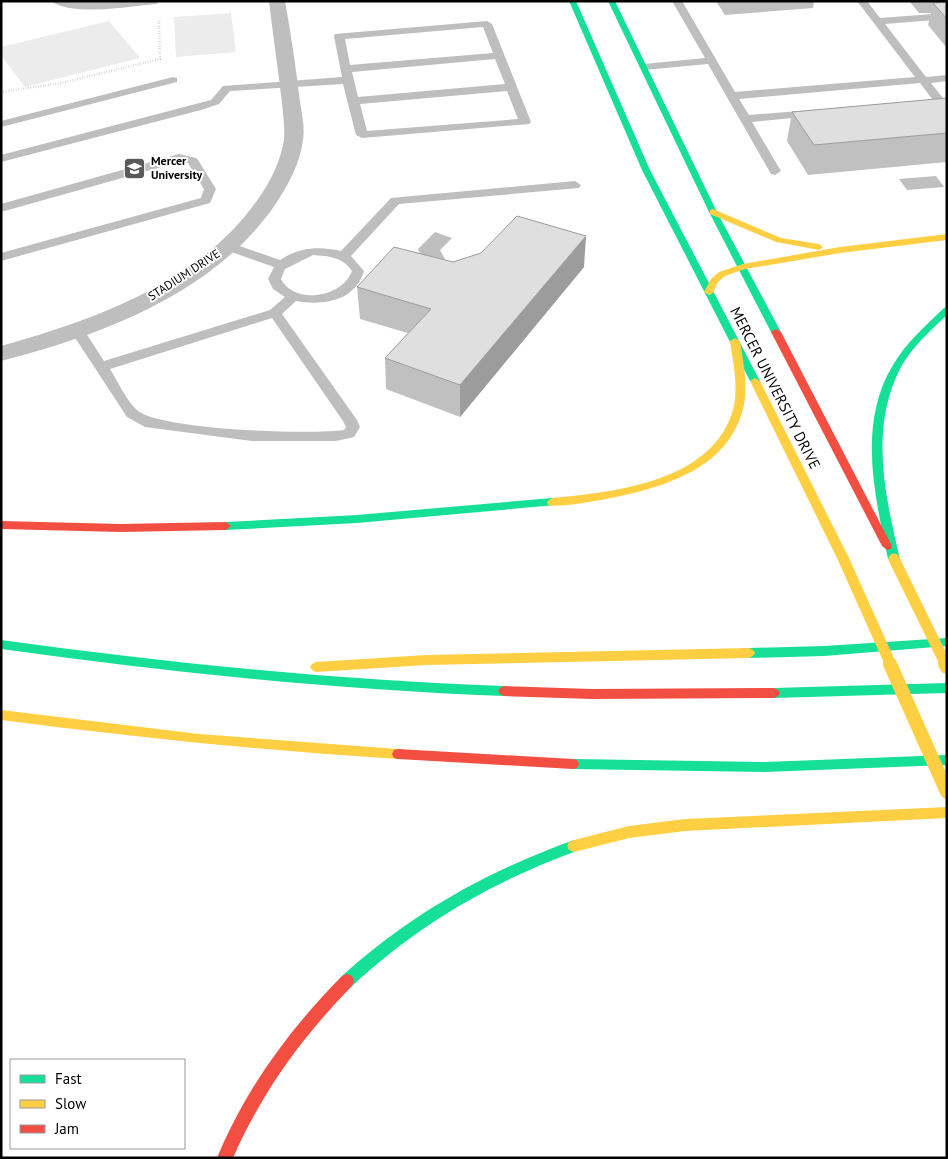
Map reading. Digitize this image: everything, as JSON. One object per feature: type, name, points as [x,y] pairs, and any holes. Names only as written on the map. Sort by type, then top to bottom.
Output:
[{"type":"main road","name":"MERCER UNIVERSITY DRIVE","points":[[572,1],[646,170],[735,341],[843,558],[947,792]]},
{"type":"main road","name":"MERCER UNIVERSITY DRIVE","points":[[611,1],[713,212],[894,559],[947,667]]},
{"type":"main road","points":[[713,212],[778,240],[840,250]]},
{"type":"main road","points":[[709,292],[714,281],[722,274],[743,267],[840,250],[947,236]]},
{"type":"main road","points":[[894,559],[881,502],[874,449],[881,406],[891,374],[912,341],[947,310]]},
{"type":"main road","points":[[1,526],[157,527],[295,523],[394,517],[565,500],[645,487],[673,478],[697,464],[717,448],[732,427],[740,406],[741,379],[735,341]]},
{"type":"main road","points":[[242,674],[426,660],[824,651],[947,642]]},
{"type":"main road","points":[[1,644],[102,659],[242,674],[388,686],[539,693],[695,695],[947,688]]},
{"type":"main road","points":[[1,715],[111,730],[306,749],[586,765],[765,767],[947,760]]},
{"type":"main road","points":[[225,1158],[248,1106],[284,1051],[320,1008],[363,966],[412,926],[508,871],[566,850],[627,832],[733,822],[947,812]]},
{"type":"street","name":"STADIUM DRIVE","points":[[1,354],[77,330],[142,302],[178,282],[227,246],[269,201],[283,176],[290,155],[294,133],[277,1]]},
{"type":"lane","points":[[56,1],[65,4],[157,6]]},
{"type":"lane","points":[[676,1],[775,171]]},
{"type":"lane","points":[[862,1],[939,102]]},
{"type":"lane","points":[[879,24],[947,16]]},
{"type":"lane","points":[[879,24],[947,22]]},
{"type":"lane","points":[[487,24],[525,122],[362,136],[347,75],[339,36],[487,24]]},
{"type":"lane","points":[[1,159],[197,108],[215,102],[227,88],[289,84],[500,56]]},
{"type":"lane","points":[[644,67],[711,61]]},
{"type":"lane","points":[[731,96],[921,77],[947,72]]},
{"type":"lane","points":[[921,77],[947,78]]},
{"type":"lane","points":[[1,124],[173,80]]},
{"type":"lane","points":[[353,101],[511,87]]},
{"type":"lane","points":[[745,119],[823,112]]},
{"type":"lane","points":[[1,208],[179,158],[192,160],[210,189],[206,200],[1,257]]},
{"type":"lane","points":[[344,256],[395,201],[575,185]]},
{"type":"lane","points":[[227,246],[281,264]]},
{"type":"lane","points":[[332,252],[344,256],[354,263],[358,271],[352,286],[330,297],[317,299],[295,295],[280,287],[276,281],[276,273],[281,264],[299,254],[332,252]]},
{"type":"lane","points":[[101,367],[275,314],[295,295]]},
{"type":"lane","points":[[77,330],[132,414],[150,424],[252,436],[336,436],[348,434],[352,428],[350,420],[275,314]]},
{"type":"path","points":[[1,92],[28,90],[70,82],[160,59],[157,6]]},
{"type":"shaded area","points":[[231,13],[236,52],[176,57],[174,17]]},
{"type":"shaded area","points":[[109,21],[140,58],[25,87],[1,55],[1,47]]},
{"type":"shaded area","points":[[936,176],[944,187],[907,190],[899,179]]},
{"type":"shaded area","points":[[435,232],[452,238],[440,250],[445,259],[425,264],[418,249]]},
{"type":"building","points":[[947,2],[947,19],[933,3]]},
{"type":"building","points":[[947,98],[947,133],[814,145],[792,112]]},
{"type":"building","points":[[517,216],[586,236],[460,385],[385,358],[431,309],[357,287],[394,247],[453,262],[481,253]]},
{"type":"traffic: fast","points":[[572,1],[646,170],[755,381]]},
{"type":"traffic: fast","points":[[611,1],[713,212],[776,332]]},
{"type":"traffic: fast","points":[[894,559],[880,488],[877,455],[878,424],[884,395],[897,366],[918,338],[947,310]]},
{"type":"traffic: fast","points":[[226,526],[357,519],[552,502]]},
{"type":"traffic: fast","points":[[749,653],[824,651],[947,642]]},
{"type":"traffic: fast","points":[[1,644],[126,661],[315,681],[504,691]]},
{"type":"traffic: fast","points":[[774,693],[947,688]]},
{"type":"traffic: fast","points":[[573,764],[765,767],[947,760]]},
{"type":"traffic: fast","points":[[347,981],[397,938],[453,901],[512,870],[574,846]]},
{"type":"traffic: slow","points":[[713,212],[779,240],[819,247]]},
{"type":"traffic: slow","points":[[709,292],[714,281],[722,274],[743,267],[840,250],[947,237]]},
{"type":"traffic: slow","points":[[552,502],[605,495],[662,481],[689,469],[711,454],[728,434],[738,409],[740,384],[735,341]]},
{"type":"traffic: slow","points":[[755,381],[843,558]]},
{"type":"traffic: slow","points":[[843,558],[947,792]]},
{"type":"traffic: slow","points":[[894,559],[947,667]]},
{"type":"traffic: slow","points":[[316,667],[426,660],[749,653]]},
{"type":"traffic: slow","points":[[1,715],[199,739],[398,754]]},
{"type":"traffic: slow","points":[[574,846],[629,832],[685,825],[947,812]]},
{"type":"traffic: jam","points":[[776,332],[887,546]]},
{"type":"traffic: jam","points":[[1,525],[120,528],[226,526]]},
{"type":"traffic: jam","points":[[504,691],[592,694],[774,693]]},
{"type":"traffic: jam","points":[[398,754],[573,764]]},
{"type":"traffic: jam","points":[[225,1158],[248,1109],[277,1063],[292,1042],[347,981]]},
{"type":"place","name":"Mercer University","points":[[135,168]]}]
